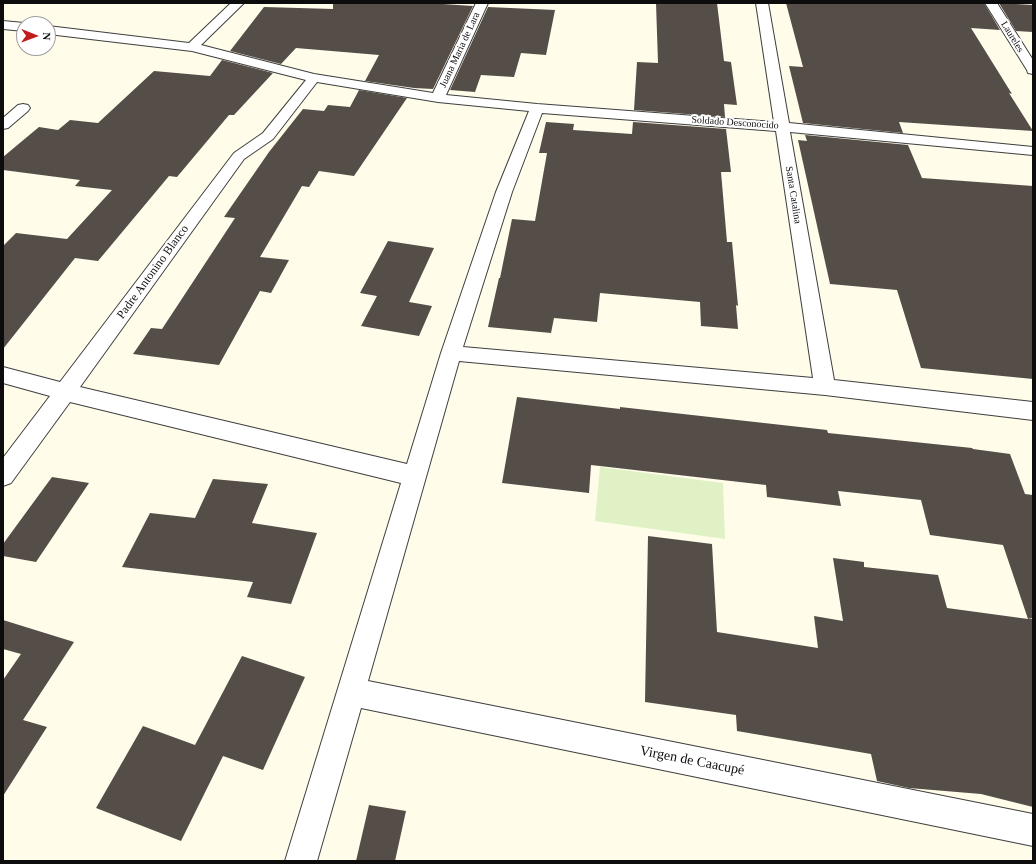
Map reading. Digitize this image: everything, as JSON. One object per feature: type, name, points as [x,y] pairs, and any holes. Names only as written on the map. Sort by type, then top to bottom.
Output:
[{"type":"street","points":[[192,46],[238,3]]},
{"type":"street","name":"Juana Maria de Lara","points":[[438,98],[482,3]]},
{"type":"street","name":"Santa Catalina","points":[[762,3],[825,387]]},
{"type":"street","name":"Laureles","points":[[991,3],[1033,70]]},
{"type":"street","points":[[3,24],[16,26]]},
{"type":"street","name":"Soldado Desconocido","points":[[56,31],[192,46],[314,78],[438,98],[537,108],[782,127],[1033,151]]},
{"type":"street","name":"Padre Antonino Blanco","points":[[3,476],[239,156],[268,136],[314,78]]},
{"type":"street","points":[[3,125],[23,108]]},
{"type":"street","points":[[301,861],[416,476],[451,352],[504,192],[537,108]]},
{"type":"street","points":[[451,352],[825,387],[1033,411]]},
{"type":"street","points":[[3,375],[65,392],[416,476]]},
{"type":"street","name":"Virgen de Caacupé","points":[[351,692],[1033,830]]},
{"type":"green space","points":[[600,467],[723,483],[725,539],[595,521]]},
{"type":"building","points":[[333,3],[444,3],[443,4],[473,6],[433,89],[414,88],[365,81],[379,55],[296,48],[281,64],[230,51],[264,7],[333,9]]},
{"type":"building","points":[[656,3],[717,3],[724,61],[731,62],[737,105],[724,104],[725,117],[634,110],[637,62],[658,63]]},
{"type":"building","points":[[786,3],[984,3],[1000,30],[971,28],[1033,131],[899,122],[903,133],[803,123],[789,66],[803,67]]},
{"type":"building","points":[[999,3],[1033,5],[1033,32],[1016,31]]},
{"type":"building","points":[[488,7],[555,10],[546,55],[521,53],[514,77],[481,75],[475,92],[450,90]]},
{"type":"building","points":[[222,60],[273,73],[234,115],[229,115],[177,177],[169,176],[98,261],[75,258],[3,349],[3,246],[16,233],[67,239],[112,190],[75,186],[80,180],[3,170],[3,157],[39,127],[58,130],[70,120],[98,123],[154,71],[210,76]]},
{"type":"building","points":[[359,90],[407,98],[354,176],[319,171],[309,187],[302,186],[260,257],[289,260],[271,293],[260,291],[219,365],[133,354],[151,328],[162,329],[235,218],[224,217],[269,152],[303,109],[324,111],[328,105],[350,107]]},
{"type":"building","points":[[546,122],[574,124],[573,130],[632,134],[633,122],[726,129],[731,172],[721,172],[727,242],[732,242],[738,306],[736,305],[738,329],[701,326],[700,302],[600,293],[597,322],[554,318],[551,333],[488,327],[512,219],[535,221],[547,153],[539,153]]},
{"type":"building","points":[[805,135],[908,145],[922,178],[1033,186],[1033,379],[921,368],[897,290],[830,284],[798,140],[807,141]]},
{"type":"building","points":[[388,241],[434,248],[409,302],[432,306],[419,336],[361,326],[377,296],[360,293]]},
{"type":"building","points":[[517,397],[827,430],[828,433],[972,448],[1010,454],[1025,494],[1033,495],[1033,618],[1028,619],[1003,545],[930,535],[921,500],[838,491],[841,506],[767,497],[766,485],[591,465],[589,493],[502,483]]},
{"type":"building","points":[[52,477],[89,483],[36,562],[3,556],[3,544]]},
{"type":"building","points":[[213,479],[268,484],[252,523],[317,533],[291,604],[247,597],[253,582],[122,567],[150,513],[195,518]]},
{"type":"building","points":[[648,536],[712,544],[717,632],[818,648],[814,616],[843,621],[833,558],[864,562],[864,567],[938,575],[947,608],[1033,619],[1033,807],[981,794],[909,788],[877,781],[871,754],[737,731],[736,715],[645,702]]},
{"type":"building","points":[[3,620],[74,642],[23,720],[47,727],[3,796],[3,680],[21,654],[3,649]]},
{"type":"building","points":[[242,656],[305,677],[263,770],[223,756],[181,841],[96,808],[143,726],[195,745]]},
{"type":"building","points":[[369,805],[406,811],[395,861],[356,861]]}]
